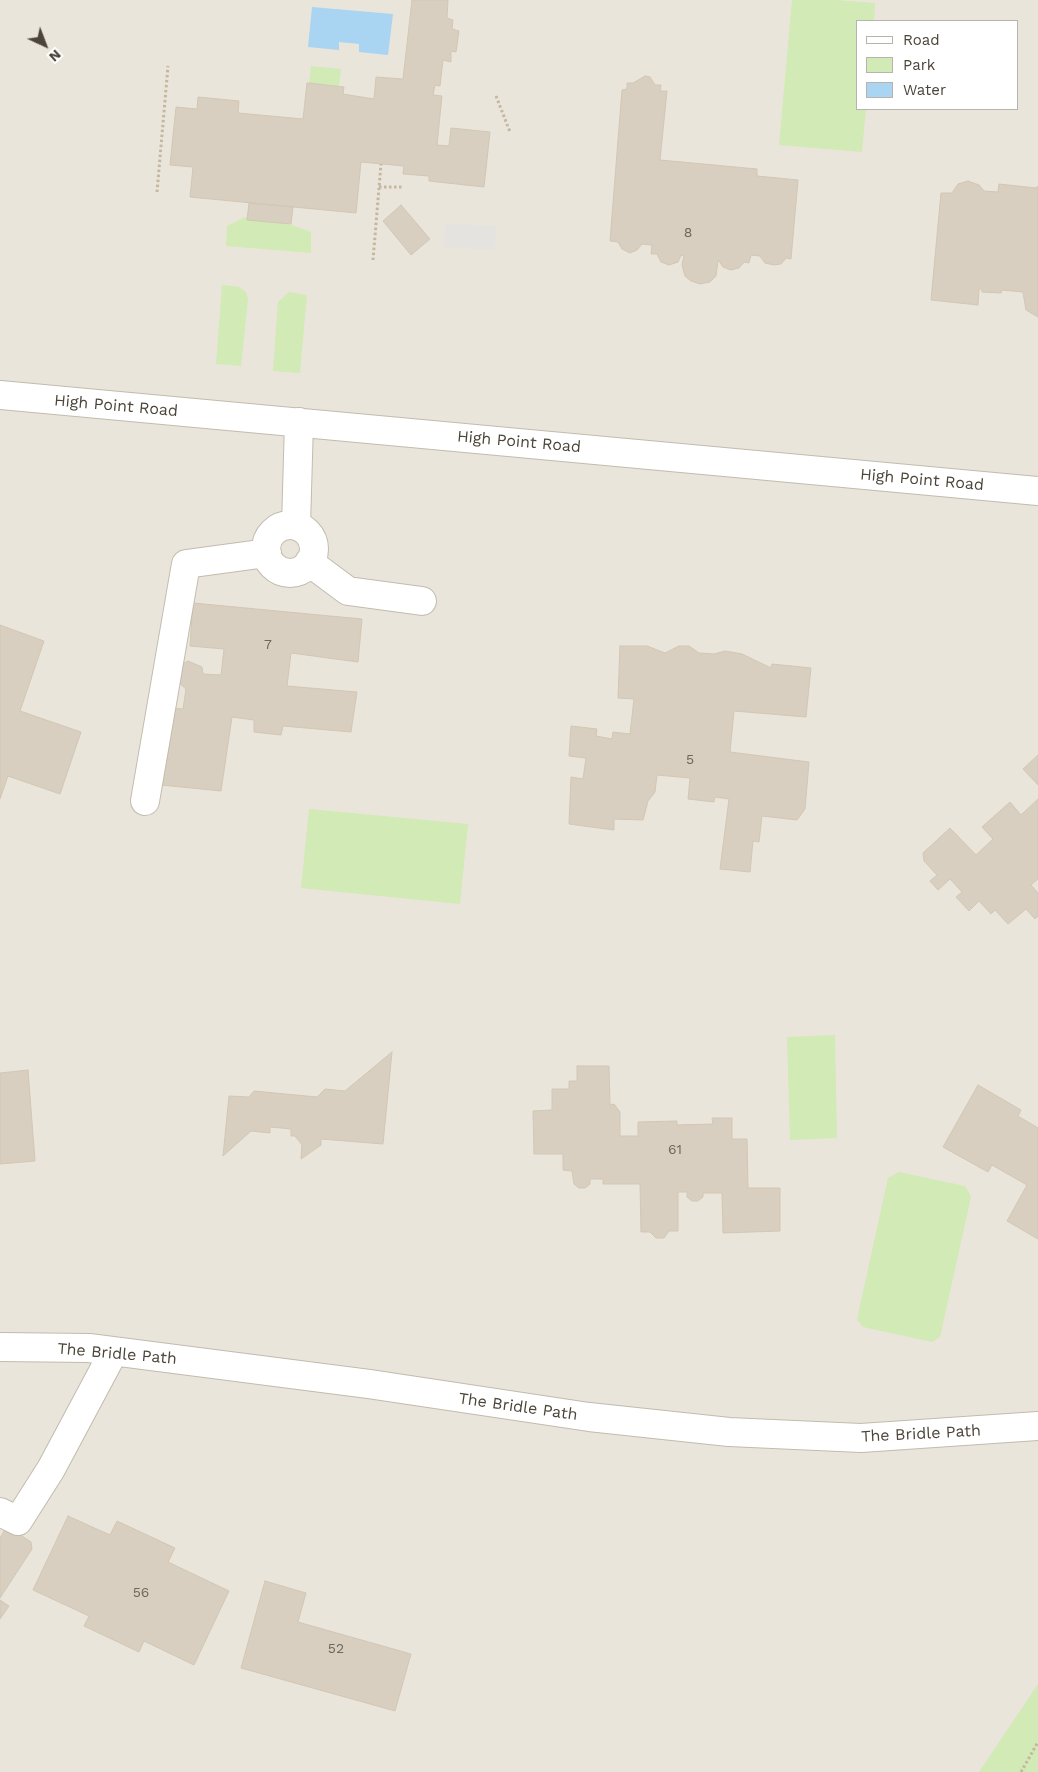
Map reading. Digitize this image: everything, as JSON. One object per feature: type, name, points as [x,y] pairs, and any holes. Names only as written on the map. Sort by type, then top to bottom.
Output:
[{"type":"street","name":"High Point Road","points":[[0,395],[1038,491]]},
{"type":"street","points":[[296,526],[299,422]]},
{"type":"street","points":[[288,525],[296,526],[309,534],[312,541],[312,556],[309,562],[296,571],[281,571],[274,566],[266,553],[266,545],[274,531],[288,525]]},
{"type":"street","points":[[145,801],[186,564],[266,553]]},
{"type":"street","points":[[309,562],[348,591],[422,601]]},
{"type":"street","name":"The Bridle Path","points":[[0,1347],[89,1348],[369,1384],[589,1417],[729,1432],[862,1438],[1038,1426]]},
{"type":"street","points":[[0,1512],[18,1522],[51,1469],[114,1351]]},
{"type":"path","points":[[157,192],[168,66]]},
{"type":"path","points":[[496,96],[510,132]]},
{"type":"path","points":[[373,260],[381,164]]},
{"type":"path","points":[[379,187],[403,187]]},
{"type":"path","points":[[1021,1772],[1038,1742]]},
{"type":"shaded area","points":[[0,0],[1038,0],[1038,1772],[0,1772]]},
{"type":"shaded area","points":[[445,223],[497,226],[495,250],[444,247]]},
{"type":"green space","points":[[792,0],[836,0],[875,3],[874,20],[856,20],[856,110],[866,110],[862,152],[779,145]]},
{"type":"green space","points":[[311,66],[341,69],[339,86],[309,83]]},
{"type":"green space","points":[[245,217],[281,221],[311,232],[311,253],[226,246],[227,226]]},
{"type":"green space","points":[[222,285],[239,287],[246,292],[248,300],[241,366],[216,364]]},
{"type":"green space","points":[[289,292],[307,295],[300,373],[273,371],[278,302]]},
{"type":"green space","points":[[309,809],[468,824],[460,904],[301,888]]},
{"type":"green space","points":[[835,1035],[837,1138],[790,1140],[787,1037]]},
{"type":"green space","points":[[899,1172],[965,1186],[971,1197],[940,1337],[932,1342],[863,1327],[857,1319],[888,1178]]},
{"type":"green space","points":[[1038,1684],[1038,1772],[979,1772]]},
{"type":"water","points":[[312,7],[393,14],[388,55],[359,52],[359,44],[339,42],[339,50],[308,47]]},
{"type":"building","points":[[412,0],[448,0],[447,18],[453,20],[452,29],[459,31],[456,52],[451,51],[451,62],[443,60],[440,86],[435,85],[433,95],[442,96],[437,145],[449,146],[451,128],[490,132],[484,187],[429,181],[429,176],[403,174],[404,166],[361,162],[356,213],[190,197],[193,167],[170,165],[176,107],[197,109],[198,97],[239,101],[238,113],[303,119],[307,83],[344,87],[343,94],[374,99],[376,77],[403,79]]},
{"type":"building","points":[[645,76],[650,77],[655,85],[661,85],[660,91],[667,91],[660,160],[757,169],[757,176],[798,180],[791,259],[786,258],[781,264],[774,265],[765,263],[760,256],[751,255],[749,263],[744,262],[739,268],[731,270],[723,267],[718,260],[716,276],[710,282],[700,284],[691,281],[685,276],[682,265],[684,256],[681,255],[678,262],[669,265],[661,262],[657,254],[651,254],[652,245],[642,244],[637,250],[630,253],[622,249],[618,242],[610,241],[622,90],[627,89],[627,83],[633,83]]},
{"type":"building","points":[[968,181],[979,185],[984,191],[998,192],[999,184],[1036,188],[1038,186],[1038,317],[1026,310],[1023,292],[1002,290],[1001,293],[982,292],[982,289],[979,289],[978,305],[931,300],[941,193],[952,193],[958,184]]},
{"type":"building","points":[[249,203],[293,207],[291,224],[247,220]]},
{"type":"building","points":[[401,205],[430,239],[411,255],[383,221]]},
{"type":"building","points":[[193,603],[362,619],[358,662],[291,653],[287,686],[357,692],[351,732],[283,726],[281,735],[254,732],[254,720],[232,717],[221,791],[161,785],[170,708],[183,709],[186,689],[178,682],[182,664],[188,661],[202,667],[203,674],[221,675],[224,649],[190,646]]},
{"type":"building","points":[[0,625],[44,641],[20,711],[81,732],[60,794],[8,776],[0,799]]},
{"type":"building","points":[[620,646],[647,646],[665,653],[679,646],[689,646],[699,653],[714,654],[725,651],[742,654],[771,668],[772,664],[811,668],[806,717],[734,711],[730,752],[809,762],[805,809],[797,820],[762,816],[759,842],[753,841],[750,872],[720,869],[729,799],[715,797],[714,802],[688,799],[690,778],[657,775],[655,792],[648,801],[643,820],[614,819],[614,830],[569,824],[571,777],[583,779],[586,758],[569,756],[571,726],[597,729],[596,736],[612,739],[613,732],[630,734],[634,699],[618,698]]},
{"type":"building","points":[[1038,755],[1038,785],[1023,769]]},
{"type":"building","points":[[1038,799],[1038,879],[1031,885],[1038,893],[1038,916],[1035,919],[1026,909],[1008,924],[995,910],[991,914],[979,901],[969,911],[956,897],[962,892],[950,879],[938,890],[930,881],[937,875],[924,861],[923,853],[950,828],[976,855],[993,839],[982,827],[1010,802],[1021,815]]},
{"type":"building","points":[[392,1052],[383,1144],[321,1139],[321,1145],[301,1159],[302,1145],[295,1136],[291,1136],[291,1129],[270,1127],[270,1133],[251,1131],[223,1156],[229,1096],[249,1097],[254,1091],[317,1097],[325,1089],[345,1091]]},
{"type":"building","points":[[577,1066],[609,1066],[610,1105],[614,1104],[620,1112],[620,1136],[638,1136],[638,1122],[677,1121],[677,1125],[713,1124],[712,1118],[732,1118],[732,1139],[747,1139],[748,1188],[780,1188],[780,1231],[723,1233],[722,1193],[703,1193],[703,1197],[698,1201],[692,1201],[687,1197],[687,1192],[678,1192],[678,1231],[669,1231],[664,1238],[656,1238],[650,1232],[641,1232],[640,1184],[603,1184],[603,1179],[590,1179],[590,1184],[585,1188],[579,1188],[574,1184],[572,1171],[563,1170],[563,1154],[534,1154],[533,1111],[552,1110],[552,1089],[569,1089],[569,1081],[577,1081]]},
{"type":"building","points":[[28,1070],[35,1161],[0,1164],[0,1073]]},
{"type":"building","points":[[978,1085],[1021,1110],[1018,1116],[1038,1128],[1038,1239],[1007,1221],[1027,1185],[992,1165],[988,1172],[943,1147]]},
{"type":"building","points":[[68,1516],[110,1535],[117,1521],[175,1548],[168,1562],[229,1591],[194,1665],[144,1641],[139,1652],[84,1626],[89,1616],[33,1590]]},
{"type":"building","points":[[7,1526],[31,1542],[32,1549],[0,1598],[0,1538]]},
{"type":"building","points":[[265,1581],[306,1593],[298,1622],[411,1654],[395,1711],[241,1668]]},
{"type":"building","points":[[0,1600],[9,1606],[0,1619]]}]
